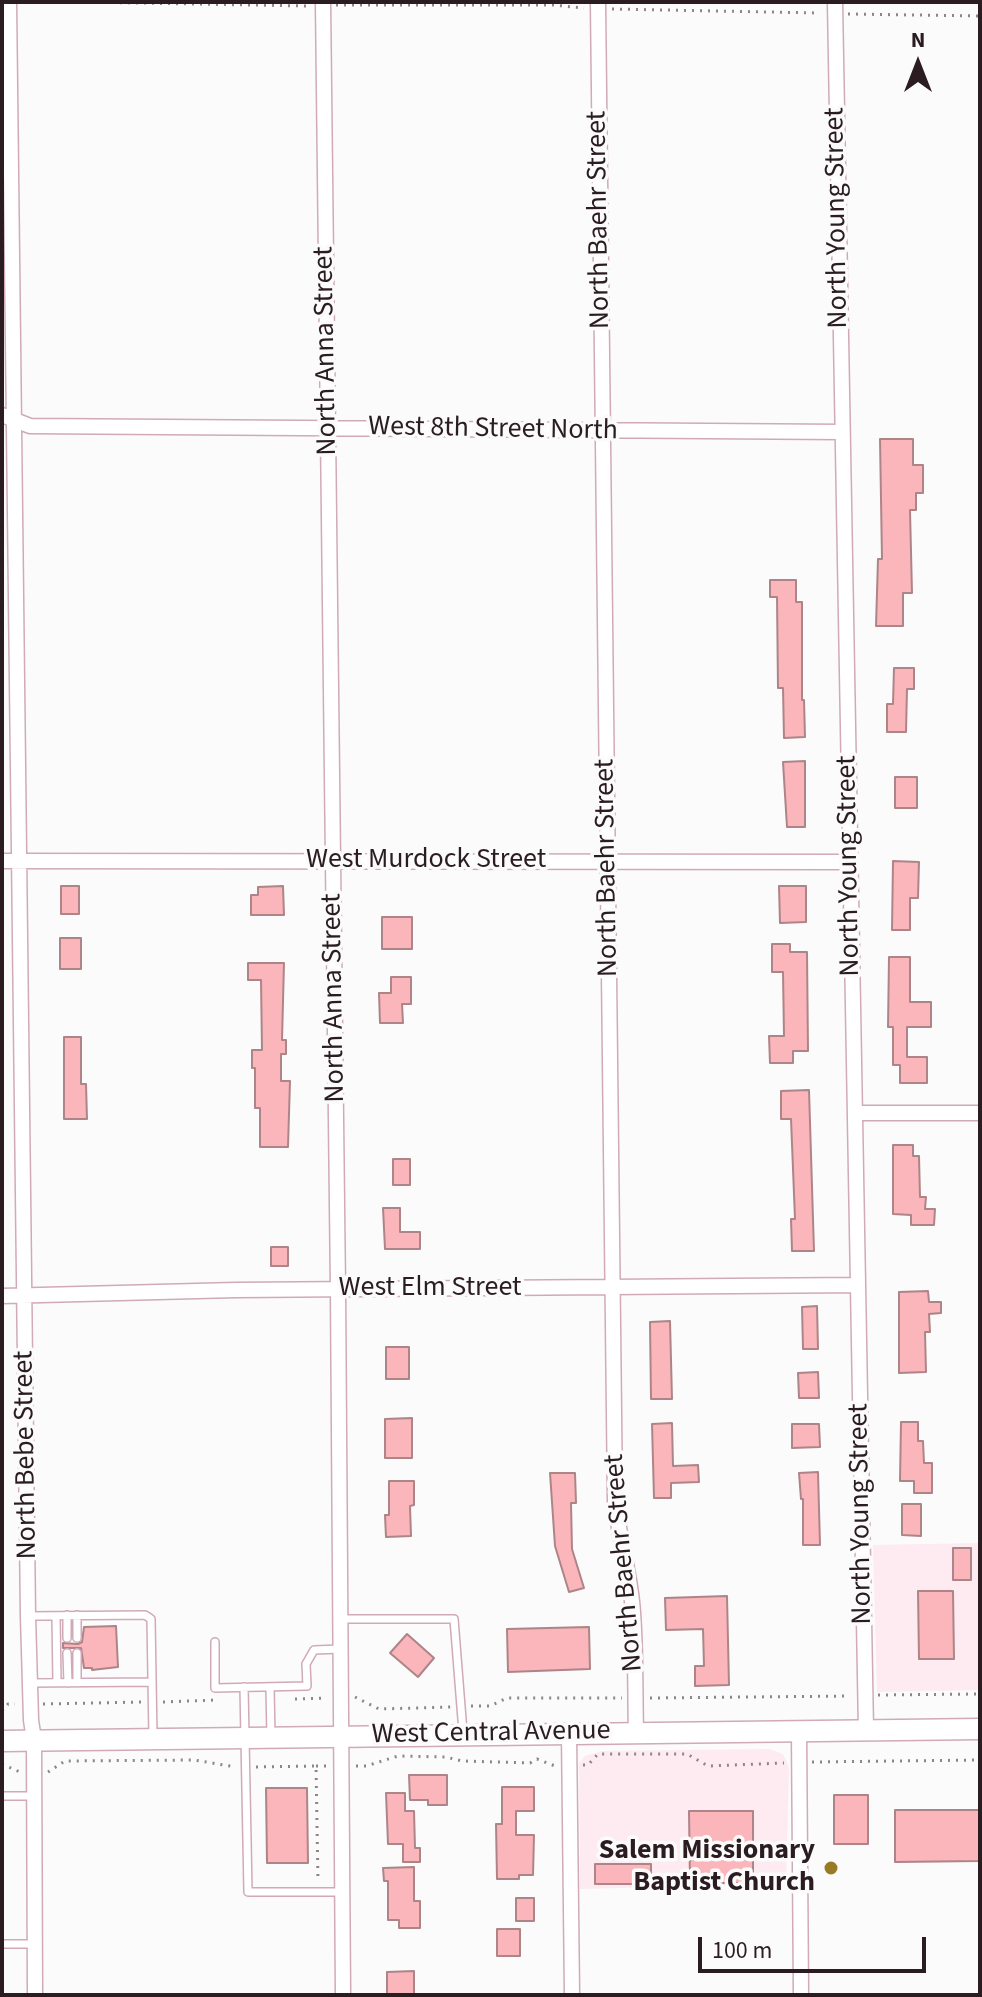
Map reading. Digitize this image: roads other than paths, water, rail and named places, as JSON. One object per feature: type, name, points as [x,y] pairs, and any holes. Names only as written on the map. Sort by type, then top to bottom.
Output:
[{"type":"main road","name":"West Central Avenue","points":[[2,1741],[980,1729]]},
{"type":"street","name":"North Bebe Street","points":[[9,2],[8,417],[20,861],[28,1616],[35,1796],[35,1995]]},
{"type":"street","name":"North Anna Street","points":[[323,4],[343,1995]]},
{"type":"street","name":"North Baehr Street","points":[[598,5],[615,1501],[633,1612],[636,1733]]},
{"type":"street","name":"North Young Street","points":[[835,8],[866,1730]]},
{"type":"street","name":"West 8th Street North","points":[[8,417],[30,426],[842,432]]},
{"type":"street","name":"West Murdock Street","points":[[2,861],[850,862]]},
{"type":"street","points":[[855,1113],[980,1113]]},
{"type":"street","name":"West Elm Street","points":[[2,1296],[338,1289],[858,1285]]},
{"type":"street","points":[[799,1730],[801,1995]]},
{"type":"street","points":[[569,1733],[572,1995]]},
{"type":"lane","points":[[67,1615],[67,1638]]},
{"type":"lane","points":[[77,1615],[77,1638]]},
{"type":"lane","points":[[28,1616],[145,1615],[151,1619],[153,1739]]},
{"type":"lane","points":[[56,1616],[57,1683]]},
{"type":"lane","points":[[341,1619],[454,1619],[463,1735]]},
{"type":"lane","points":[[215,1642],[215,1688],[307,1686],[306,1664],[314,1650],[341,1649]]},
{"type":"lane","points":[[67,1653],[68,1683]]},
{"type":"lane","points":[[77,1653],[77,1683]]},
{"type":"lane","points":[[30,1683],[152,1682]]},
{"type":"lane","points":[[244,1687],[248,1892],[343,1892]]},
{"type":"lane","points":[[270,1687],[271,1737]]},
{"type":"lane","points":[[2,1796],[35,1796]]},
{"type":"lane","points":[[2,1944],[35,1944]]},
{"type":"place","name":"Salem Missionary Baptist Church","points":[[831,1868]]}]
